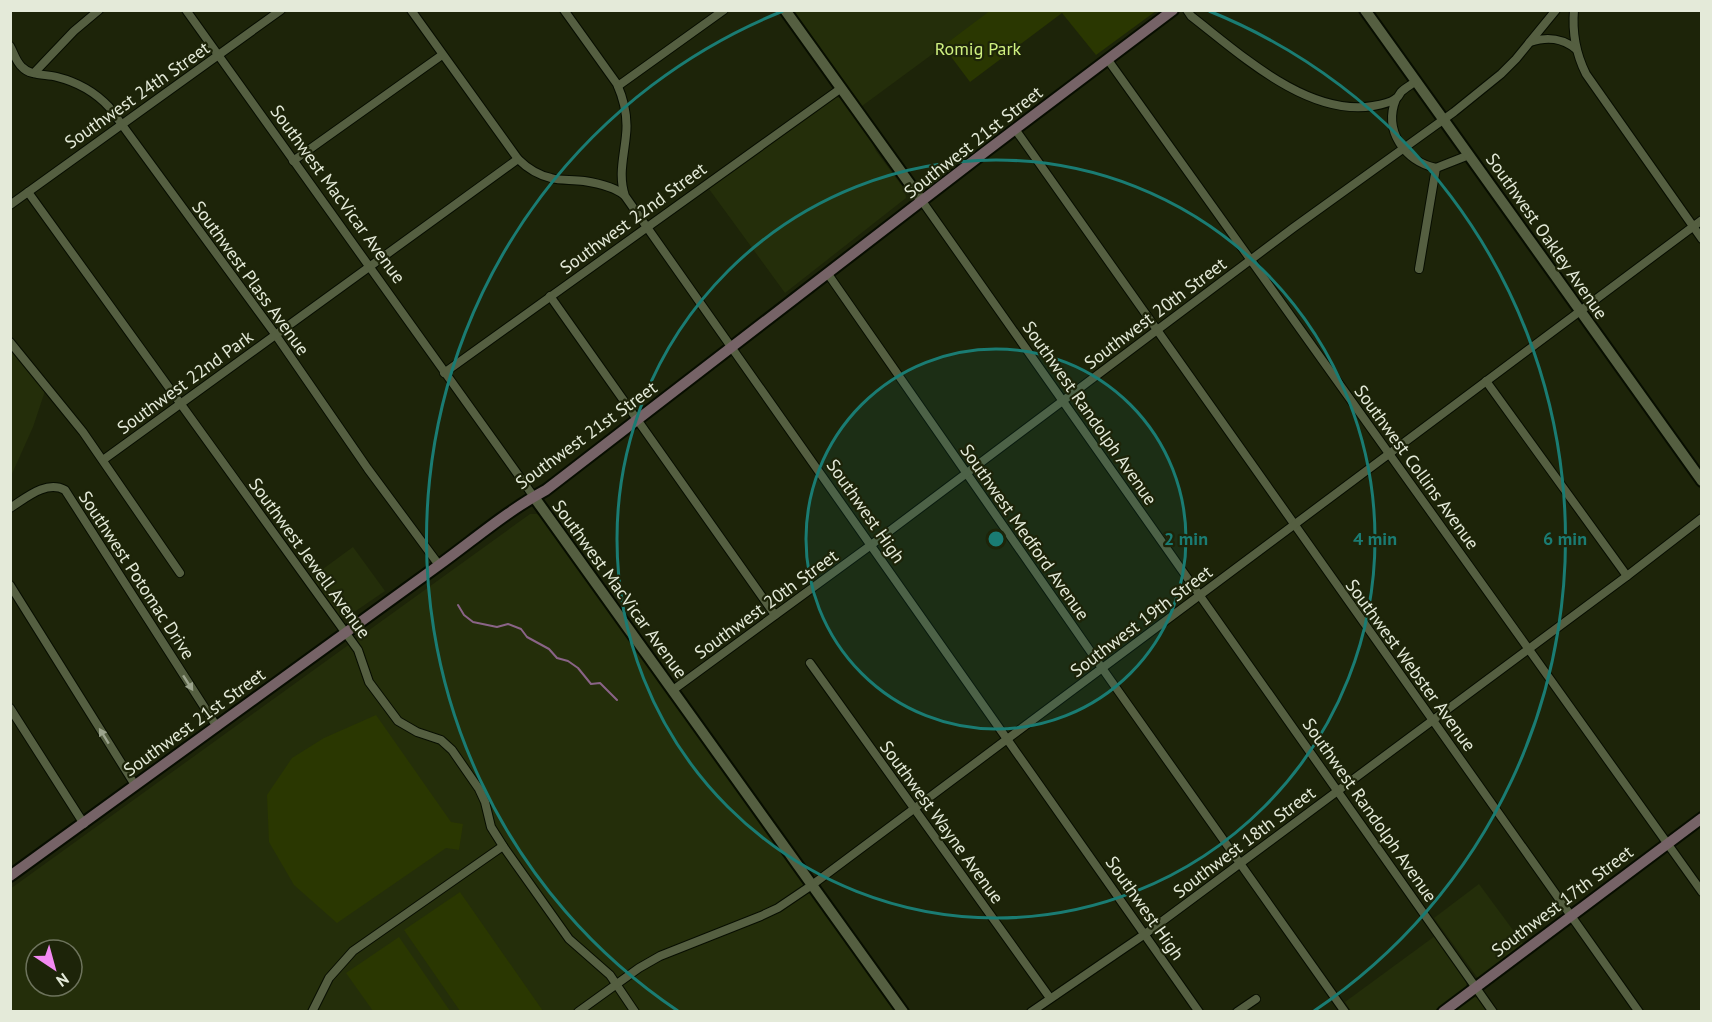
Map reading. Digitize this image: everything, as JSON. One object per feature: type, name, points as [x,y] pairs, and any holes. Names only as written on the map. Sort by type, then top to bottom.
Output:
[{"type":"main road","name":"Southwest 21st Street","points":[[10,876],[345,634],[479,533],[580,465],[1173,10]]},
{"type":"main road","name":"Southwest 17th Street","points":[[1443,1011],[1701,818]]},
{"type":"street","points":[[10,46],[21,67],[34,73],[74,31],[99,10]]},
{"type":"street","name":"Southwest MacVicar Avenue","points":[[186,10],[903,1011]]},
{"type":"street","name":"Southwest 24th Street","points":[[10,205],[281,10]]},
{"type":"street","points":[[411,10],[518,159],[535,173],[551,178],[584,181],[616,190],[625,196]]},
{"type":"street","name":"Southwest High","points":[[564,10],[618,86],[626,117],[627,132],[621,171],[625,196],[1199,1011]]},
{"type":"street","points":[[618,86],[724,10]]},
{"type":"street","name":"Southwest Randolph Avenue","points":[[785,10],[1493,1011]]},
{"type":"street","points":[[1187,10],[1191,16],[1252,63],[1281,82],[1304,93],[1352,108],[1376,106],[1396,99]]},
{"type":"street","name":"Southwest Oakley Avenue","points":[[1365,10],[1701,481]]},
{"type":"street","name":"Southwest 20th Street","points":[[673,690],[1443,119],[1501,74],[1556,10]]},
{"type":"street","points":[[1574,10],[1574,35],[1582,66],[1701,239]]},
{"type":"street","points":[[1530,42],[1551,38],[1576,49]]},
{"type":"street","points":[[293,161],[442,55]]},
{"type":"street","name":"Southwest Collins Avenue","points":[[1108,60],[1701,892]]},
{"type":"street","name":"Southwest Plass Avenue","points":[[34,73],[75,83],[94,93],[109,107],[275,334],[368,469],[439,565]]},
{"type":"street","points":[[1416,81],[1402,91],[1392,110],[1393,127],[1403,149],[1418,161],[1436,168],[1469,155]]},
{"type":"street","name":"Southwest 22nd Street","points":[[444,373],[840,88]]},
{"type":"street","name":"Southwest Webster Avenue","points":[[1015,129],[1639,1011]]},
{"type":"street","name":"Southwest 22nd Park","points":[[103,460],[518,159]]},
{"type":"street","points":[[1419,269],[1436,168]]},
{"type":"street","name":"Southwest Jewell Avenue","points":[[28,192],[358,650],[369,682],[398,721],[417,732],[441,740],[452,750],[480,789],[491,827],[503,846],[568,939],[598,963],[634,1011]]},
{"type":"street","name":"Southwest 19th Street","points":[[578,1011],[660,956],[769,912],[812,885],[1701,220]]},
{"type":"street","name":"Southwest Medford Avenue","points":[[828,274],[1102,668],[1346,1011]]},
{"type":"street","points":[[550,296],[775,615]]},
{"type":"street","points":[[10,342],[65,407],[180,573]]},
{"type":"street","points":[[1486,381],[1627,576]]},
{"type":"street","name":"Southwest Potomac Drive","points":[[10,508],[43,488],[55,486],[64,490],[217,727]]},
{"type":"street","name":"Southwest 18th Street","points":[[1031,1011],[1145,934],[1530,649],[1701,518]]},
{"type":"street","points":[[10,585],[135,786]]},
{"type":"street","name":"Southwest Wayne Avenue","points":[[810,663],[1050,998]]},
{"type":"street","points":[[11,710],[84,824]]},
{"type":"street","points":[[312,1011],[329,978],[353,951],[503,846]]},
{"type":"street","points":[[1237,1011],[1256,999]]},
{"type":"shaded area","points":[[794,11],[991,11],[862,106]]},
{"type":"shaded area","points":[[840,97],[844,99],[869,135],[876,151],[905,190],[906,198],[785,293],[709,189]]},
{"type":"shaded area","points":[[11,350],[45,391],[33,427],[11,476]]},
{"type":"shaded area","points":[[530,514],[537,514],[546,521],[896,1011],[11,1011],[10,889]]},
{"type":"shaded area","points":[[353,547],[385,591],[344,619],[312,577]]},
{"type":"shaded area","points":[[1479,884],[1524,945],[1481,977],[1477,977],[1434,918]]},
{"type":"shaded area","points":[[1435,936],[1466,980],[1466,987],[1462,991],[1435,1011],[1351,1011],[1345,1002]]},
{"type":"shaded area","points":[[1474,997],[1478,998],[1487,1011],[1452,1012]]},
{"type":"green space","name":"Romig Park","points":[[991,10],[1156,11],[1096,55],[1062,13],[970,82],[943,46]]},
{"type":"green space","points":[[376,715],[451,822],[463,824],[459,850],[446,848],[337,923],[294,885],[269,842],[267,795],[292,758],[324,738]]},
{"type":"green space","points":[[460,892],[543,1011],[460,1011],[404,930]]},
{"type":"green space","points":[[399,937],[450,1011],[373,1011],[346,973]]},
{"type":"waterway","points":[[458,605],[464,615],[473,622],[497,627],[508,624],[521,629],[527,637],[549,649],[557,658],[568,661],[578,668],[591,684],[600,683],[617,700]]}]
